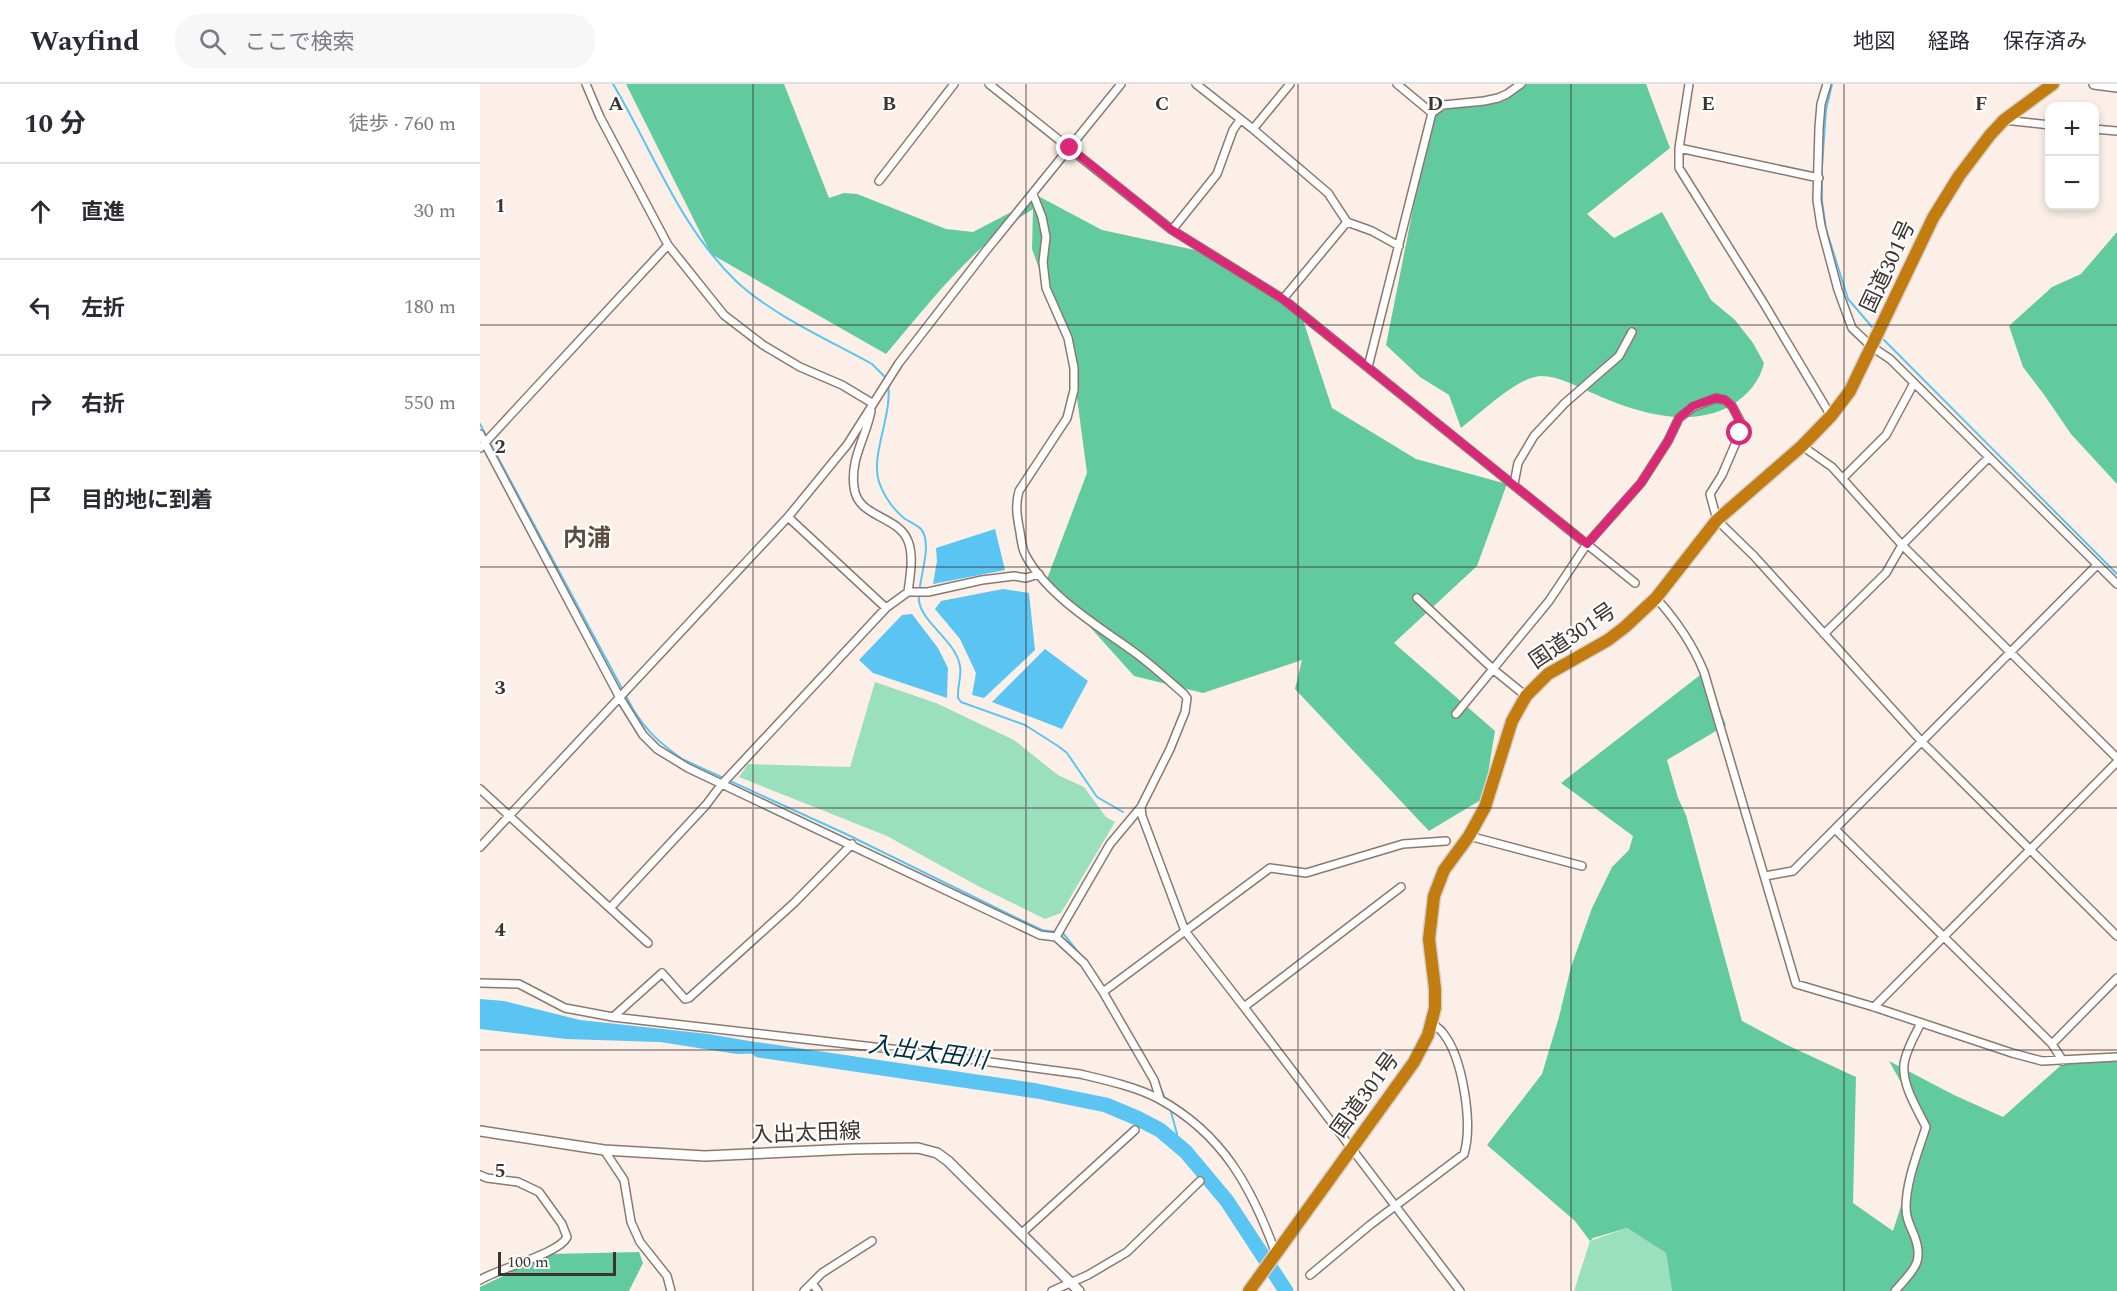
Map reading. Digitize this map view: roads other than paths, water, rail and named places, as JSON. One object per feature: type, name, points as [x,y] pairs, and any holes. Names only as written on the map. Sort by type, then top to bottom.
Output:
[{"type":"highway","name":"国道301号","points":[[1250,1288],[1414,1062],[1428,1035],[1432,1023],[1435,989],[1429,939],[1434,896],[1444,870],[1469,836],[1485,807],[1512,721],[1526,696],[1548,674],[1608,640],[1656,598],[1717,520],[1802,446],[1831,416],[1850,391],[1933,218],[1959,176],[2004,120],[2053,84]]},
{"type":"main road","points":[[2094,84],[2117,87]]},
{"type":"main road","name":"入出太田線","points":[[480,1131],[603,1150],[705,1156],[918,1148],[937,1153],[948,1161],[1079,1291]]},
{"type":"street","points":[[586,84],[600,117],[668,245],[724,315],[800,367],[842,385],[873,403]]},
{"type":"street","points":[[879,181],[954,84]]},
{"type":"street","points":[[990,84],[1172,230],[1283,299],[1635,583]]},
{"type":"street","points":[[480,847],[788,517],[847,445],[899,363],[984,252],[1033,195],[1121,84]]},
{"type":"street","points":[[1196,84],[1328,193],[1347,222],[1372,231],[1400,246]]},
{"type":"street","points":[[1253,129],[1290,84]]},
{"type":"street","points":[[1397,84],[1432,113]]},
{"type":"street","points":[[1368,367],[1432,113],[1443,105],[1484,102],[1497,98],[1521,84]]},
{"type":"street","points":[[1689,84],[1679,148],[1679,168],[1831,416]]},
{"type":"street","points":[[1827,84],[1821,104],[1819,128],[1818,200],[1821,226],[1838,290],[1852,328],[1872,347],[1890,359],[2117,584]]},
{"type":"street","points":[[1172,230],[1217,174],[1233,130],[1240,120]]},
{"type":"street","points":[[2004,120],[2045,125]]},
{"type":"street","points":[[2099,129],[2117,131]]},
{"type":"street","points":[[1679,148],[1819,178]]},
{"type":"street","points":[[1033,195],[1042,217],[1046,237],[1043,262],[1046,288],[1068,338],[1074,368],[1074,390],[1067,418],[1025,480],[1016,503],[1024,553],[1039,574],[1088,619],[1136,653],[1186,695],[1185,712],[1141,807],[1110,844],[1056,937]]},
{"type":"street","points":[[1283,299],[1347,222]]},
{"type":"street","points":[[483,445],[668,245]]},
{"type":"street","points":[[1514,484],[1518,463],[1534,436],[1565,403],[1619,356],[1632,332]]},
{"type":"street","points":[[1843,478],[1886,435],[1914,383]]},
{"type":"street","points":[[1456,714],[1549,602],[1587,544],[1641,483],[1668,441],[1679,418],[1693,406],[1716,398],[1725,400],[1732,406],[1740,422],[1740,433],[1722,475],[1710,494],[1717,520],[1754,556],[1922,742],[2117,936]]},
{"type":"street","points":[[873,403],[855,457],[854,491],[860,504],[906,537],[909,543],[910,561],[908,592]]},
{"type":"street","points":[[480,435],[483,445],[620,698],[643,735],[657,749],[721,785],[852,844],[1040,935],[1056,937],[1084,963],[1103,992],[1154,1080],[1160,1099]]},
{"type":"street","points":[[1802,446],[1832,467],[1902,545],[2117,760],[1874,1007]]},
{"type":"street","points":[[1824,634],[1886,573],[1902,545],[1989,457]]},
{"type":"street","points":[[788,517],[886,608]]},
{"type":"street","points":[[1765,876],[1793,871],[2097,565]]},
{"type":"street","points":[[611,908],[706,805],[721,785],[886,608],[908,592],[928,592],[982,580],[1014,576],[1026,578],[1039,574]]},
{"type":"street","points":[[1417,597],[1494,670],[1526,696]]},
{"type":"street","points":[[1656,598],[1696,653],[1704,672],[1796,984],[1874,1007],[2012,1053],[2042,1060],[2063,1061],[2117,1057]]},
{"type":"street","points":[[480,789],[648,943]]},
{"type":"street","points":[[1141,807],[1142,816],[1185,931],[1460,1291]]},
{"type":"street","points":[[1835,829],[2052,1044],[2063,1061]]},
{"type":"street","points":[[1469,836],[1582,866]]},
{"type":"street","points":[[1103,992],[1270,868],[1306,873],[1403,843],[1446,841]]},
{"type":"street","points":[[613,1017],[662,973],[685,999],[689,998],[794,903],[852,844]]},
{"type":"street","points":[[1244,1006],[1401,887]]},
{"type":"street","points":[[2052,1044],[2117,978]]},
{"type":"street","points":[[480,983],[519,984],[565,1008],[613,1017],[900,1050],[1080,1074],[1107,1080],[1160,1099],[1191,1120],[1217,1145],[1247,1185],[1276,1254]]},
{"type":"street","points":[[1310,1275],[1370,1225],[1464,1155],[1467,1110],[1463,1082],[1450,1046],[1443,1033],[1432,1023]]},
{"type":"street","points":[[1895,1291],[1917,1264],[1920,1255],[1907,1218],[1906,1206],[1910,1181],[1926,1127],[1912,1100],[1904,1062],[1921,1023]]},
{"type":"street","points":[[1022,1233],[1135,1130]]},
{"type":"street","points":[[603,1150],[624,1180],[632,1222],[640,1242],[667,1276],[671,1291]]},
{"type":"street","points":[[480,1175],[518,1182],[538,1192],[562,1224],[567,1237],[559,1247],[491,1273],[480,1280]]},
{"type":"street","points":[[1052,1291],[1127,1252],[1200,1180]]},
{"type":"street","points":[[804,1291],[822,1272],[872,1241]]},
{"type":"street","points":[[812,1283],[818,1291]]},
{"type":"water","points":[[995,529],[1005,570],[933,584],[937,561],[936,548]]},
{"type":"water","points":[[1003,589],[1029,593],[1035,650],[984,698],[972,695],[976,673],[960,639],[935,609],[941,601]]},
{"type":"water","points":[[912,614],[938,648],[948,668],[947,698],[873,673],[859,660],[902,615]]},
{"type":"water","points":[[1045,649],[1088,681],[1062,729],[992,702]]},
{"type":"water","points":[[480,999],[504,1001],[580,1020],[708,1034],[767,1044],[779,1053],[737,1054],[660,1042],[566,1039],[480,1029]]},
{"type":"waterway","points":[[613,84],[683,212],[698,236],[736,281],[766,305],[872,364],[886,378]]},
{"type":"waterway","points":[[1832,84],[1826,110],[1822,167],[1822,201],[1826,229],[1848,299],[1873,328]]},
{"type":"waterway","points":[[1884,340],[2117,574]]},
{"type":"waterway","points":[[888,383],[889,395],[877,460],[879,482],[893,507],[905,519],[921,529],[925,536],[926,554],[919,601],[926,617],[957,657],[960,666],[958,698],[961,702],[1025,725],[1058,746],[1067,753],[1097,797],[1123,812]]},
{"type":"waterway","points":[[480,424],[633,709],[643,724],[661,742],[682,759],[846,834],[1042,930],[1056,932]]},
{"type":"waterway","points":[[1062,932],[1083,958]]},
{"type":"waterway","name":"入出太田川","points":[[759,1050],[1037,1091],[1106,1105],[1137,1118],[1160,1130],[1186,1152],[1227,1201],[1286,1291]]},
{"type":"waterway","points":[[1158,1083],[1166,1100]]},
{"type":"waterway","points":[[1170,1108],[1177,1134],[1176,1143]]},
{"type":"district","name":"内浦","points":[[587,538]]}]
